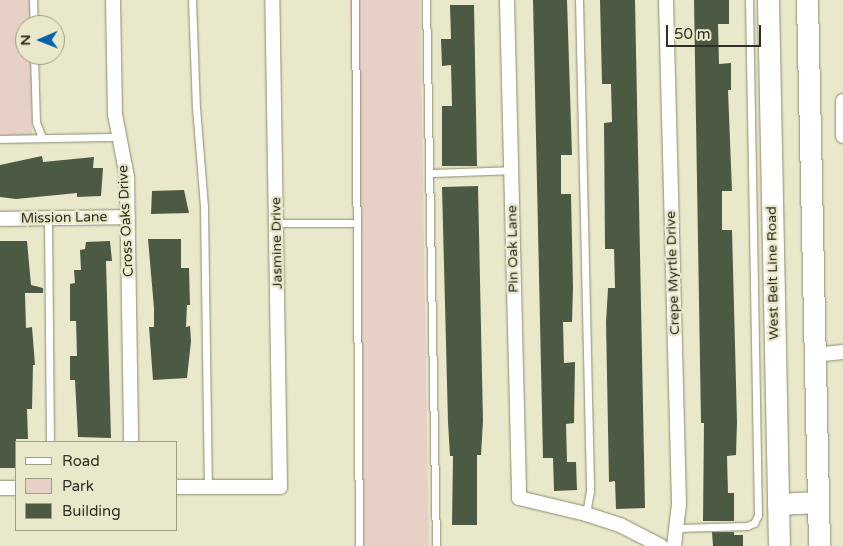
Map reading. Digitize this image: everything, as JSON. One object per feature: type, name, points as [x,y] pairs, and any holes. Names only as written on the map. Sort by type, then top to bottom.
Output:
[{"type":"main road","name":"West Belt Line Road","points":[[768,0],[779,546]]},
{"type":"main road","points":[[807,0],[819,546]]},
{"type":"main road","points":[[778,504],[818,502]]},
{"type":"street","name":"Cross Oaks Drive","points":[[113,0],[115,114],[127,178],[130,441]]},
{"type":"street","name":"Jasmine Drive","points":[[208,487],[280,487],[272,0]]},
{"type":"street","name":"Pin Oak Lane","points":[[507,0],[519,498],[586,514]]},
{"type":"street","name":"Crepe Myrtle Drive","points":[[666,0],[678,528],[674,546]]},
{"type":"street","points":[[843,101],[843,136]]},
{"type":"street","name":"Mission Lane","points":[[0,219],[128,217]]},
{"type":"street","points":[[814,355],[843,352]]},
{"type":"street","points":[[178,487],[208,487]]},
{"type":"street","points":[[0,488],[15,488]]},
{"type":"street","points":[[586,514],[620,525],[661,546]]},
{"type":"lane","points":[[33,0],[34,15]]},
{"type":"lane","points":[[192,0],[196,107],[204,207],[208,487]]},
{"type":"lane","points":[[355,0],[359,546]]},
{"type":"lane","points":[[426,0],[436,546]]},
{"type":"lane","points":[[579,0],[590,491],[586,514]]},
{"type":"lane","points":[[678,528],[747,526],[754,523],[758,515],[748,0]]},
{"type":"lane","points":[[34,65],[36,122],[42,138]]},
{"type":"lane","points":[[0,139],[120,136]]},
{"type":"lane","points":[[430,173],[511,170]]},
{"type":"lane","points":[[48,218],[50,441]]},
{"type":"lane","points":[[277,223],[357,223]]},
{"type":"green space","points":[[0,0],[30,0],[30,15],[15,15],[15,65],[31,65],[32,136],[0,137]]},
{"type":"green space","points":[[350,0],[420,0],[429,546],[362,546]]},
{"type":"building","points":[[533,0],[567,0],[572,155],[561,155],[561,194],[571,194],[573,287],[572,322],[563,322],[564,363],[575,362],[574,423],[566,424],[567,462],[576,462],[577,490],[554,491],[553,458],[543,458]]},
{"type":"building","points":[[600,0],[635,0],[645,508],[616,509],[615,481],[609,482],[606,322],[608,288],[615,288],[614,249],[605,249],[604,123],[612,122],[611,84],[602,84]]},
{"type":"building","points":[[694,0],[729,0],[729,24],[718,24],[719,64],[731,63],[731,90],[728,90],[732,191],[722,191],[722,230],[732,230],[737,422],[736,455],[727,456],[728,493],[734,493],[734,521],[703,521],[704,423],[701,423]]},
{"type":"building","points":[[450,5],[474,5],[477,166],[442,166],[442,106],[452,106],[451,65],[442,66],[441,39],[451,39]]},
{"type":"building","points":[[42,156],[43,162],[94,157],[93,168],[103,168],[101,196],[77,197],[77,193],[16,199],[0,197],[0,165]]},
{"type":"building","points":[[478,186],[483,421],[481,455],[477,455],[477,525],[452,525],[453,456],[450,456],[448,422],[442,187]]},
{"type":"building","points":[[184,190],[189,213],[151,214],[152,191]]},
{"type":"building","points":[[148,239],[181,239],[181,268],[189,268],[190,305],[187,305],[186,327],[190,326],[191,341],[187,378],[153,380],[149,327],[154,327],[154,308]]},
{"type":"building","points":[[0,241],[27,241],[31,285],[43,288],[43,293],[25,293],[26,328],[32,327],[35,365],[33,365],[32,409],[27,409],[28,439],[16,439],[15,441],[15,468],[0,468]]},
{"type":"building","points":[[110,241],[112,261],[106,261],[111,438],[78,437],[75,380],[70,380],[70,356],[77,356],[76,321],[70,321],[70,284],[75,283],[74,270],[81,270],[80,250],[85,249],[86,242]]},
{"type":"building","points":[[712,532],[734,532],[734,535],[743,535],[743,546],[713,546]]}]
